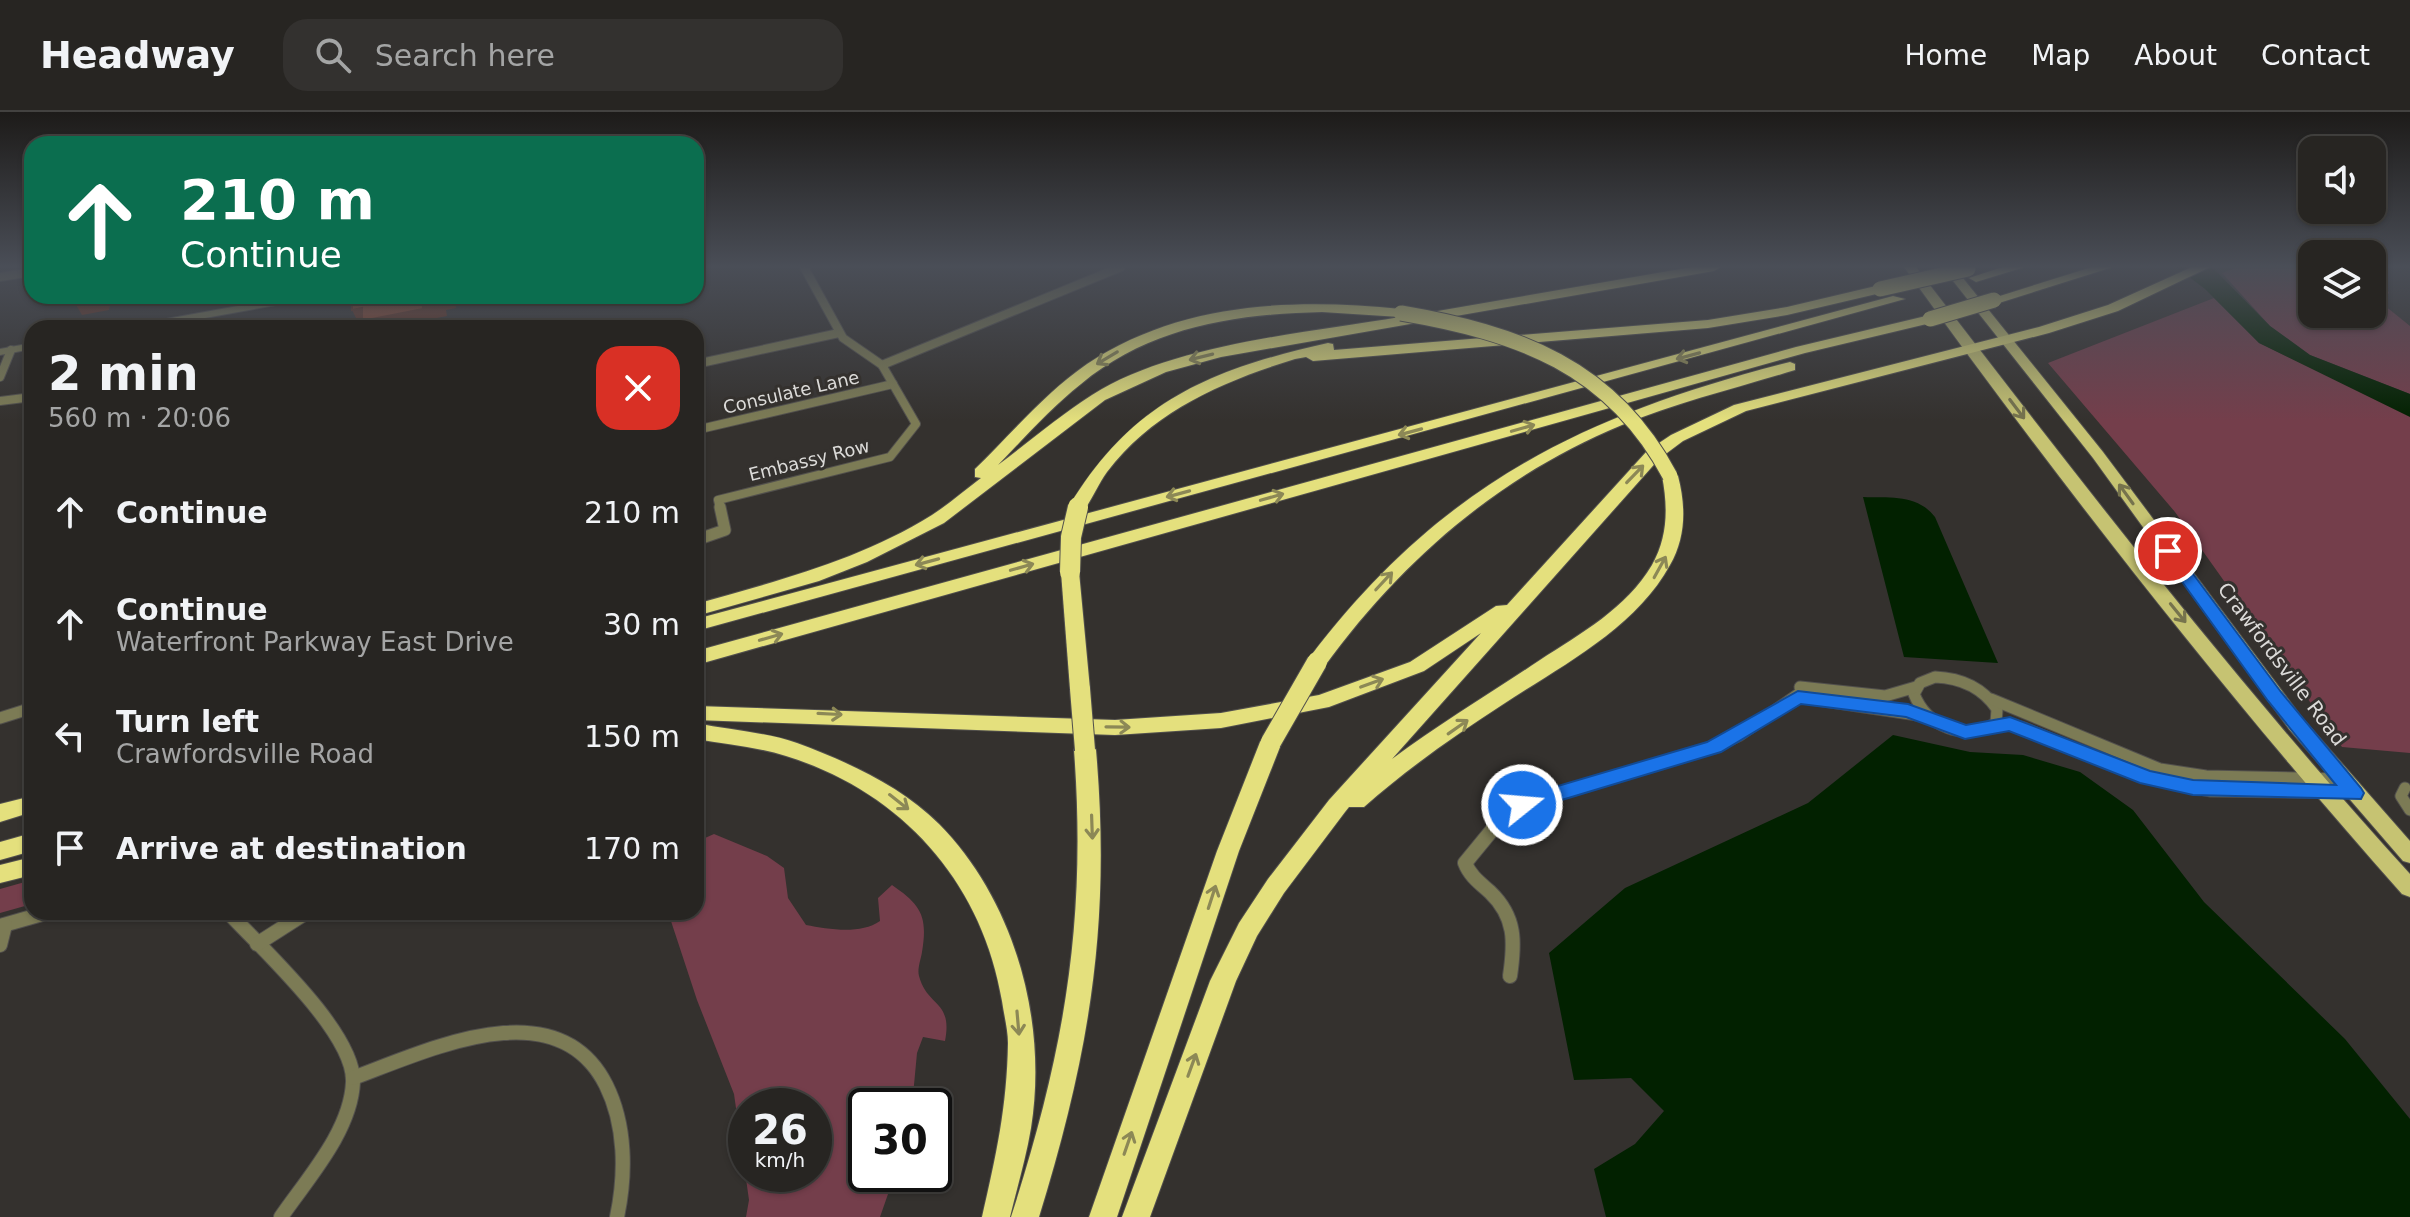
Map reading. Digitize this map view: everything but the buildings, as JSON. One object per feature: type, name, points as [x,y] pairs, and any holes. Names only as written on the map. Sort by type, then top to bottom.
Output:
[{"type":"highway","points":[[918,528],[1076,380],[1138,342],[1221,319]]},
{"type":"highway","points":[[704,608],[835,569],[938,519],[1099,397],[1161,369],[1243,349],[1425,319]]},
{"type":"highway","points":[[1291,866],[1376,784],[1595,632],[1636,600],[1660,569],[1672,540],[1676,505],[1670,476],[1656,447],[1633,417],[1578,373],[1530,348],[1482,331],[1426,319]]},
{"type":"highway","points":[[1025,1217],[1063,1091],[1085,976],[1093,862],[1070,572],[1071,537],[1079,505],[1091,479],[1113,453],[1160,411],[1224,378],[1307,352],[1467,319]]},
{"type":"highway","points":[[1277,362],[1354,351],[1708,324],[1741,319]]},
{"type":"highway","points":[[704,623],[1826,319]]},
{"type":"highway","points":[[704,656],[1801,350],[1930,319]]},
{"type":"highway","points":[[1103,1217],[1228,851],[1271,742],[1317,662],[1349,617],[1414,550],[1465,506],[1535,461],[1619,421],[1864,344],[1930,319]]},
{"type":"highway","points":[[1136,1217],[1223,981],[1248,930],[1291,866],[1337,806],[1653,455],[1689,431],[1774,398],[2075,319]]},
{"type":"highway","points":[[704,713],[811,713],[1128,727],[1226,721],[1294,707],[1400,672],[1489,621],[1545,573]]},
{"type":"highway","points":[[704,732],[776,744],[831,762],[875,785],[937,836],[980,891],[1010,963],[1021,1061],[1019,1114],[996,1217]]},
{"type":"highway","points":[[0,813],[24,806]]},
{"type":"highway","points":[[0,851],[24,844]]},
{"type":"highway","points":[[0,874],[24,868]]},
{"type":"main road","points":[[1949,319],[2100,517],[2318,786],[2410,888]]},
{"type":"main road","name":"Crawfordsville Road","points":[[1989,319],[2102,461],[2275,697],[2410,855]]},
{"type":"street","points":[[831,319],[839,333],[882,365],[995,319]]},
{"type":"street","points":[[704,362],[839,333]]},
{"type":"street","points":[[0,377],[6,351]]},
{"type":"street","name":"Embassy Row","points":[[704,537],[726,529],[717,502],[721,499],[890,457],[916,424],[882,365]]},
{"type":"street","name":"Consulate Lane","points":[[704,428],[893,384]]},
{"type":"street","points":[[0,401],[24,398]]},
{"type":"street","points":[[1510,976],[1516,940],[1510,915],[1471,876],[1465,863],[1506,813],[1522,805],[1714,747],[1800,692],[1885,696],[1916,687],[1929,678],[1950,678],[1972,685],[1991,699],[2160,769],[2206,776],[2348,786]]},
{"type":"street","points":[[1916,687],[1917,704],[1930,718]]},
{"type":"street","points":[[1800,692],[1900,710],[1965,732],[2010,724],[2130,772],[2211,791],[2348,786]]},
{"type":"street","points":[[1991,699],[1998,715],[1992,727]]},
{"type":"street","points":[[0,718],[24,710]]},
{"type":"street","points":[[2405,788],[2401,796],[2410,810]]},
{"type":"street","points":[[0,945],[2,926],[24,919]]},
{"type":"street","points":[[235,920],[342,1038],[349,1052],[353,1078],[345,1113],[331,1142],[281,1217]]},
{"type":"street","points":[[257,944],[294,920]]},
{"type":"street","points":[[353,1078],[496,1033],[539,1032],[569,1041],[592,1058],[604,1075],[620,1126],[624,1173],[617,1217]]},
{"type":"shaded area","points":[[2161,319],[2235,319],[2259,343],[2410,415],[2410,753],[2342,747],[2175,512],[2048,363]]},
{"type":"shaded area","points":[[2235,319],[2263,319],[2310,355],[2410,394],[2410,417],[2259,343]]},
{"type":"shaded area","points":[[2263,319],[2298,319],[2298,328],[2386,328],[2386,319],[2401,319],[2410,326],[2410,394],[2310,355]]},
{"type":"shaded area","points":[[1863,497],[1912,501],[1935,517],[1998,663],[1904,657]]},
{"type":"shaded area","points":[[1893,735],[1970,752],[2023,755],[2080,772],[2133,810],[2204,902],[2345,1039],[2410,1119],[2410,1217],[1606,1217],[1594,1169],[1635,1144],[1664,1111],[1631,1078],[1574,1080],[1549,953],[1625,888],[1808,803]]},
{"type":"shaded area","points":[[714,834],[767,856],[784,868],[788,898],[806,925],[844,930],[872,925],[880,921],[878,898],[892,885],[910,899],[923,920],[919,976],[942,1011],[947,1028],[945,1041],[923,1037],[917,1053],[914,1088],[848,1088],[848,1192],[889,1192],[880,1217],[746,1217],[748,1192],[832,1192],[832,1088],[732,1088],[697,1000],[671,920],[704,920],[704,838]]},
{"type":"shaded area","points":[[24,882],[24,906],[0,913],[0,889]]},
{"type":"route","points":[[1522,805],[1714,747],[1740,735],[1798,697],[1908,711],[1965,732],[2010,724],[2147,777],[2193,788],[2211,791],[2354,793],[2275,697],[2168,551]]}]
